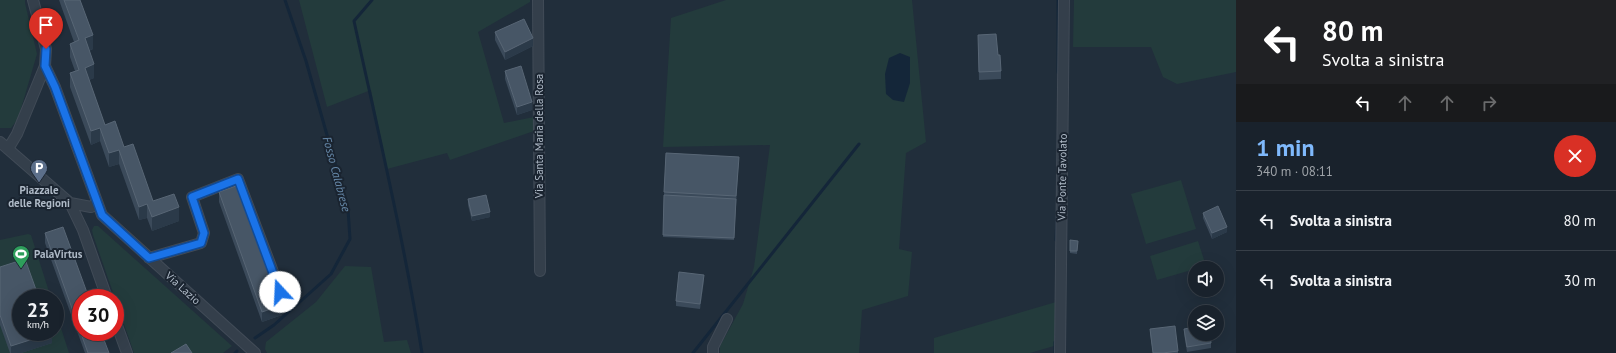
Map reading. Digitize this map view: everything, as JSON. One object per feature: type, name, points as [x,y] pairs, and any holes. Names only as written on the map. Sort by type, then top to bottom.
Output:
[{"type":"street","name":"Via Lazio","points":[[33,0],[46,49],[45,66],[55,87],[94,205],[102,215],[255,353]]},
{"type":"street","name":"Via Santa Maria della Rosa","points":[[538,0],[540,271]]},
{"type":"street","name":"Via Ponte Tavolato","points":[[1060,353],[1064,0]]},
{"type":"street","points":[[8,150],[17,134],[45,66]]},
{"type":"street","points":[[0,142],[72,207],[83,230],[104,289]]},
{"type":"street","points":[[149,258],[201,243],[204,233],[192,197],[238,179],[280,292]]},
{"type":"street","points":[[72,207],[94,205]]},
{"type":"street","points":[[713,353],[713,347],[728,319]]},
{"type":"street","points":[[122,341],[126,353]]},
{"type":"green space","points":[[0,0],[25,0],[37,54],[18,119],[11,128],[0,128]]},
{"type":"green space","points":[[299,0],[530,0],[530,2],[478,32],[504,123],[534,117],[534,131],[450,160],[447,153],[387,169],[371,90],[327,107]]},
{"type":"green space","points":[[726,0],[912,0],[926,142],[906,153],[899,249],[912,252],[908,296],[862,310],[859,353],[720,353],[720,346],[743,304],[754,267],[770,145],[663,147],[671,18]]},
{"type":"green space","points":[[1074,0],[1236,0],[1236,72],[1177,84],[1163,77],[1151,47],[1073,47]]},
{"type":"green space","points":[[1181,180],[1196,229],[1146,244],[1131,194]]},
{"type":"green space","points":[[94,226],[98,226],[232,346],[223,353],[134,353],[124,324],[124,289],[112,289],[92,230]]},
{"type":"green space","name":"PalaVirtus","points":[[28,234],[31,235],[48,289],[12,289],[12,341],[64,341],[64,337],[69,353],[0,353],[0,240]]},
{"type":"green space","points":[[1198,241],[1204,261],[1188,261],[1188,271],[1157,280],[1150,256]]},
{"type":"green space","points":[[345,266],[371,267],[384,342],[407,340],[411,353],[267,353],[265,349],[266,342],[316,302]]},
{"type":"green space","points":[[1056,302],[1054,346],[1030,353],[934,353],[934,338]]},
{"type":"water","points":[[900,53],[910,57],[910,83],[904,102],[893,100],[886,94],[885,74],[889,58]]},
{"type":"building","points":[[64,0],[80,0],[93,35],[85,38],[94,64],[85,68],[105,125],[115,121],[124,147],[133,144],[153,201],[174,194],[179,207],[152,217],[147,204],[139,207],[119,150],[109,153],[100,128],[91,131],[70,73],[79,70],[70,44],[79,40]]},
{"type":"building","points":[[524,19],[533,38],[505,52],[495,32]]},
{"type":"building","points":[[996,34],[1001,71],[979,72],[978,35]]},
{"type":"building","points":[[521,66],[532,102],[517,107],[505,71]]},
{"type":"building","points":[[666,153],[739,157],[736,196],[664,192]]},
{"type":"building","points":[[239,185],[282,305],[262,312],[219,192]]},
{"type":"building","points":[[486,195],[490,212],[472,216],[468,199]]},
{"type":"building","points":[[664,195],[736,199],[734,238],[663,235]]},
{"type":"building","points":[[1218,206],[1227,227],[1212,233],[1203,213]]},
{"type":"building","points":[[63,227],[86,289],[72,289],[72,308],[45,233]]},
{"type":"building","points":[[1070,240],[1078,241],[1077,251],[1070,251]]},
{"type":"building","points":[[25,259],[36,289],[12,289],[12,341],[27,341],[11,346],[0,315],[0,267]]},
{"type":"building","points":[[679,272],[704,275],[700,304],[676,301]]},
{"type":"building","points":[[1175,326],[1178,351],[1153,353],[1150,329]]},
{"type":"building","points":[[1188,328],[1188,341],[1211,341],[1211,343],[1187,347],[1184,329]]},
{"type":"building","points":[[84,341],[104,341],[109,353],[88,353]]},
{"type":"building","points":[[186,344],[192,353],[171,353]]},
{"type":"waterway","name":"Fosso Calabrese","points":[[255,338],[274,325],[331,274],[350,239],[348,209],[306,61],[285,0]]},
{"type":"waterway","points":[[372,0],[354,21],[399,228],[422,353]]},
{"type":"waterway","points":[[1058,0],[1058,72]]},
{"type":"waterway","points":[[693,353],[859,144]]},
{"type":"waterway","points":[[1056,240],[1057,218]]},
{"type":"waterway","points":[[1055,342],[1055,353]]},
{"type":"place","name":"Piazzale delle Regioni","points":[[39,183]]},
{"type":"place","name":"PalaVirtus","points":[[21,269]]},
{"type":"route","points":[[46,49],[45,66],[55,87],[102,215],[149,258],[201,243],[204,233],[192,197],[238,179],[280,292]]}]
